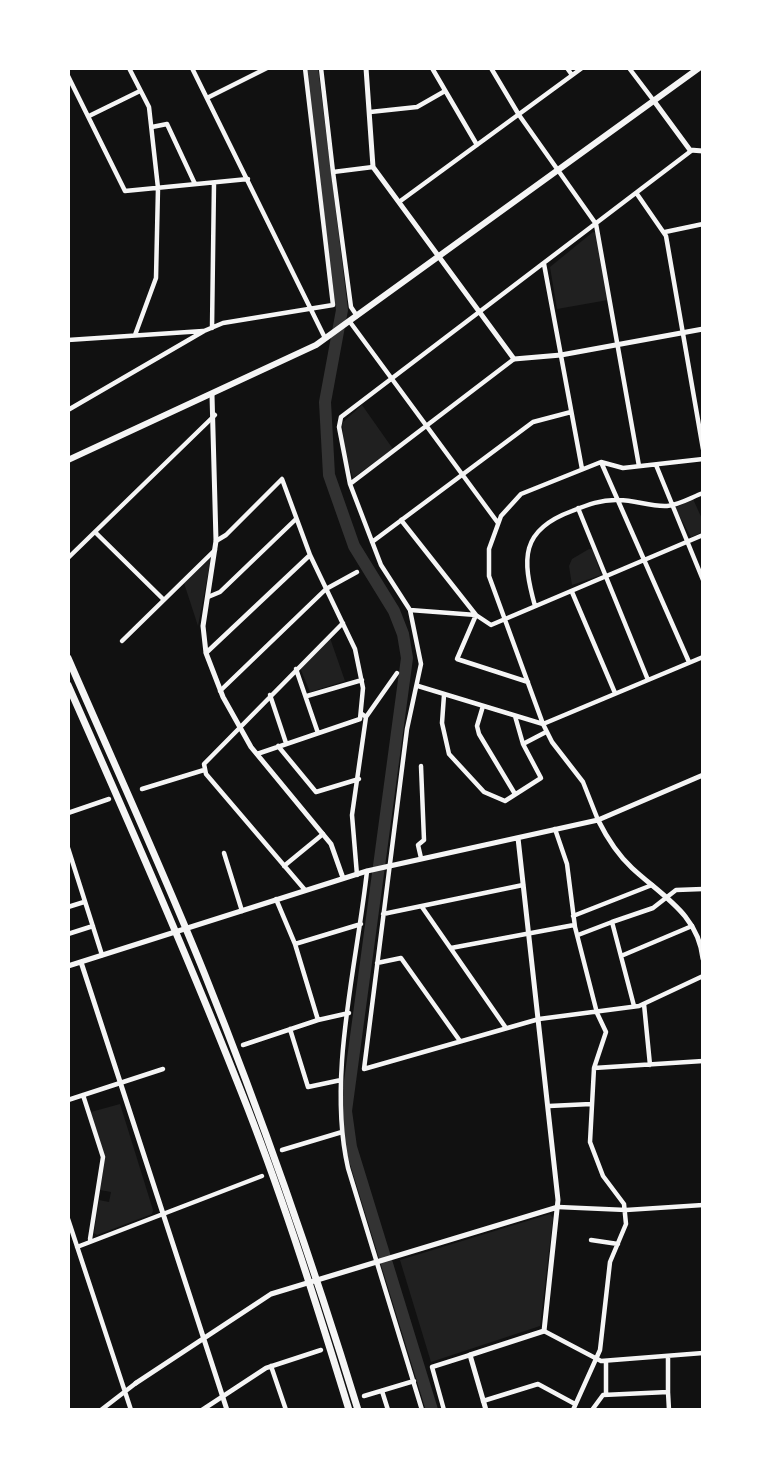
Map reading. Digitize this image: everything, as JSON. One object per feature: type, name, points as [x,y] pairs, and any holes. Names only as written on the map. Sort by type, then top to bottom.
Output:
[{"type":"highway","points":[[68,658],[185,928],[256,1107],[318,1280],[358,1410]]},
{"type":"highway","points":[[68,685],[176,931],[248,1110],[309,1283],[349,1410]]},
{"type":"main road","points":[[68,460],[292,358],[326,339],[699,68]]},
{"type":"street","points":[[129,68],[149,107],[158,188],[156,278],[135,335]]},
{"type":"street","points":[[192,68],[326,339]]},
{"type":"street","points":[[207,98],[267,68]]},
{"type":"street","points":[[68,410],[204,331],[334,303],[305,68]]},
{"type":"street","points":[[321,68],[351,307],[357,316]]},
{"type":"street","points":[[366,68],[373,167],[514,359]]},
{"type":"street","points":[[432,68],[477,145]]},
{"type":"street","points":[[491,68],[519,115],[596,224],[639,466]]},
{"type":"street","points":[[567,68],[572,75]]},
{"type":"street","points":[[399,202],[582,68]]},
{"type":"street","points":[[629,68],[691,151]]},
{"type":"street","points":[[68,76],[125,191],[248,179]]},
{"type":"street","points":[[89,116],[141,91]]},
{"type":"street","points":[[370,112],[417,107],[445,91]]},
{"type":"street","points":[[152,127],[167,124],[195,184]]},
{"type":"street","points":[[703,151],[691,151],[339,421],[350,484],[381,565],[410,610],[421,664],[407,729],[364,1069],[539,1019],[597,1013],[643,1004],[703,976]]},
{"type":"street","points":[[333,172],[373,167]]},
{"type":"street","points":[[212,328],[215,183]]},
{"type":"street","points":[[637,194],[665,232],[703,449]]},
{"type":"street","points":[[665,232],[703,224]]},
{"type":"street","points":[[544,264],[582,469]]},
{"type":"street","points":[[349,322],[498,523]]},
{"type":"street","points":[[350,484],[427,428],[514,359],[561,355],[703,329]]},
{"type":"street","points":[[68,340],[204,331]]},
{"type":"street","points":[[212,395],[215,415],[216,541],[203,626],[206,653],[220,691],[240,727],[257,754],[334,849],[343,878]]},
{"type":"street","points":[[372,541],[533,422],[571,412]]},
{"type":"street","points":[[68,558],[215,415]]},
{"type":"street","points":[[703,459],[623,468],[601,462],[521,494],[498,523],[489,548],[488,567],[494,597],[505,619],[546,732],[583,782],[598,820],[619,854],[668,898],[693,926],[703,959]]},
{"type":"street","points":[[601,462],[646,559],[689,662]]},
{"type":"street","points":[[656,465],[703,580]]},
{"type":"street","points":[[216,541],[226,535],[282,479],[310,555],[355,649],[362,680],[364,715],[352,831],[357,875]]},
{"type":"street","points":[[535,606],[526,573],[531,542],[541,527],[578,508],[597,502],[620,500],[672,505],[703,493]]},
{"type":"street","points":[[578,508],[648,680]]},
{"type":"street","points":[[208,597],[220,592],[296,519]]},
{"type":"street","points":[[401,520],[476,615],[491,625],[703,535]]},
{"type":"street","points":[[95,532],[163,599]]},
{"type":"street","points":[[122,641],[215,550]]},
{"type":"street","points":[[206,653],[310,555]]},
{"type":"street","points":[[220,691],[326,589],[357,572]]},
{"type":"street","points":[[572,592],[615,693]]},
{"type":"street","points":[[410,610],[476,615]]},
{"type":"street","points":[[476,615],[457,659],[528,682]]},
{"type":"street","points":[[204,770],[206,760],[343,623]]},
{"type":"street","points":[[418,686],[543,724],[703,657]]},
{"type":"street","points":[[296,669],[318,733]]},
{"type":"street","points":[[257,754],[360,719],[397,673]]},
{"type":"street","points":[[307,696],[362,680]]},
{"type":"street","points":[[270,695],[286,743]]},
{"type":"street","points":[[444,695],[442,723],[449,754],[484,792],[505,801],[541,778],[523,744],[515,715]]},
{"type":"street","points":[[483,706],[478,726],[479,734],[515,794]]},
{"type":"street","points":[[523,744],[546,732]]},
{"type":"street","points":[[278,746],[316,792],[359,779]]},
{"type":"street","points":[[421,766],[424,840],[418,845],[421,858]]},
{"type":"street","points":[[142,789],[204,770]]},
{"type":"street","points":[[204,770],[304,890]]},
{"type":"street","points":[[68,965],[369,870],[598,820],[703,775]]},
{"type":"street","points":[[68,813],[109,799]]},
{"type":"street","points":[[483,1401],[538,1384],[574,1407],[596,1360],[606,1320],[610,1262],[626,1228],[626,1210],[603,1176],[590,1142],[590,1104],[595,1089],[594,1068],[606,1032],[597,1013],[574,925],[567,864],[555,830]]},
{"type":"street","points":[[284,866],[323,834]]},
{"type":"street","points":[[518,838],[558,1207],[544,1332]]},
{"type":"street","points":[[68,848],[102,955]]},
{"type":"street","points":[[224,853],[242,911]]},
{"type":"street","points":[[369,870],[341,1080],[342,1132],[348,1168],[422,1410]]},
{"type":"street","points":[[383,914],[523,885]]},
{"type":"street","points":[[573,916],[653,885]]},
{"type":"street","points":[[578,935],[653,908],[676,890],[703,889]]},
{"type":"street","points":[[276,899],[295,944],[318,1020]]},
{"type":"street","points":[[68,907],[85,902]]},
{"type":"street","points":[[422,907],[506,1028]]},
{"type":"street","points":[[612,922],[634,1006]]},
{"type":"street","points":[[295,944],[361,924]]},
{"type":"street","points":[[451,948],[574,925]]},
{"type":"street","points":[[68,934],[93,926]]},
{"type":"street","points":[[621,956],[693,926]]},
{"type":"street","points":[[377,963],[401,958],[460,1041]]},
{"type":"street","points":[[81,962],[227,1410]]},
{"type":"street","points":[[643,1004],[650,1065]]},
{"type":"street","points":[[243,1045],[318,1020],[349,1013]]},
{"type":"street","points":[[290,1029],[308,1087],[341,1080]]},
{"type":"street","points":[[594,1068],[703,1061]]},
{"type":"street","points":[[68,1100],[163,1069]]},
{"type":"street","points":[[83,1095],[103,1157],[90,1240]]},
{"type":"street","points":[[548,1106],[590,1104]]},
{"type":"street","points":[[282,1150],[342,1132]]},
{"type":"street","points":[[77,1247],[262,1176]]},
{"type":"street","points":[[102,1410],[136,1383],[271,1294],[558,1207],[626,1210],[703,1205]]},
{"type":"street","points":[[68,1219],[131,1410]]},
{"type":"street","points":[[591,1241],[618,1244]]},
{"type":"street","points":[[444,1410],[432,1367],[544,1332],[596,1360],[703,1353]]},
{"type":"street","points":[[202,1410],[271,1366],[321,1350]]},
{"type":"street","points":[[470,1355],[486,1410]]},
{"type":"street","points":[[668,1356],[669,1410]]},
{"type":"street","points":[[606,1361],[607,1395]]},
{"type":"street","points":[[271,1366],[286,1410]]},
{"type":"street","points":[[363,1396],[414,1381]]},
{"type":"street","points":[[382,1391],[388,1410]]},
{"type":"street","points":[[592,1410],[598,1398],[607,1395],[668,1392]]},
{"type":"shaded area","points":[[593,232],[596,233],[608,300],[557,309],[550,267]]},
{"type":"shaded area","points":[[362,405],[393,449],[353,478],[345,452],[342,423]]},
{"type":"shaded area","points":[[693,499],[703,521],[703,532],[691,537],[675,508]]},
{"type":"shaded area","points":[[589,549],[593,550],[601,575],[572,585],[569,566],[572,559]]},
{"type":"shaded area","points":[[211,558],[198,626],[184,583]]},
{"type":"shaded area","points":[[330,638],[345,681],[310,692],[301,670],[302,666]]},
{"type":"shaded area","points":[[120,1104],[153,1210],[152,1214],[97,1235],[94,1233],[99,1200],[109,1202],[111,1192],[100,1190],[105,1158],[91,1112]]},
{"type":"shaded area","points":[[550,1214],[553,1218],[540,1326],[431,1362],[400,1260]]},
{"type":"waterway","points":[[312,68],[342,310],[325,402],[329,475],[354,546],[394,611],[403,634],[407,658],[346,1111],[351,1147],[432,1410]]}]
